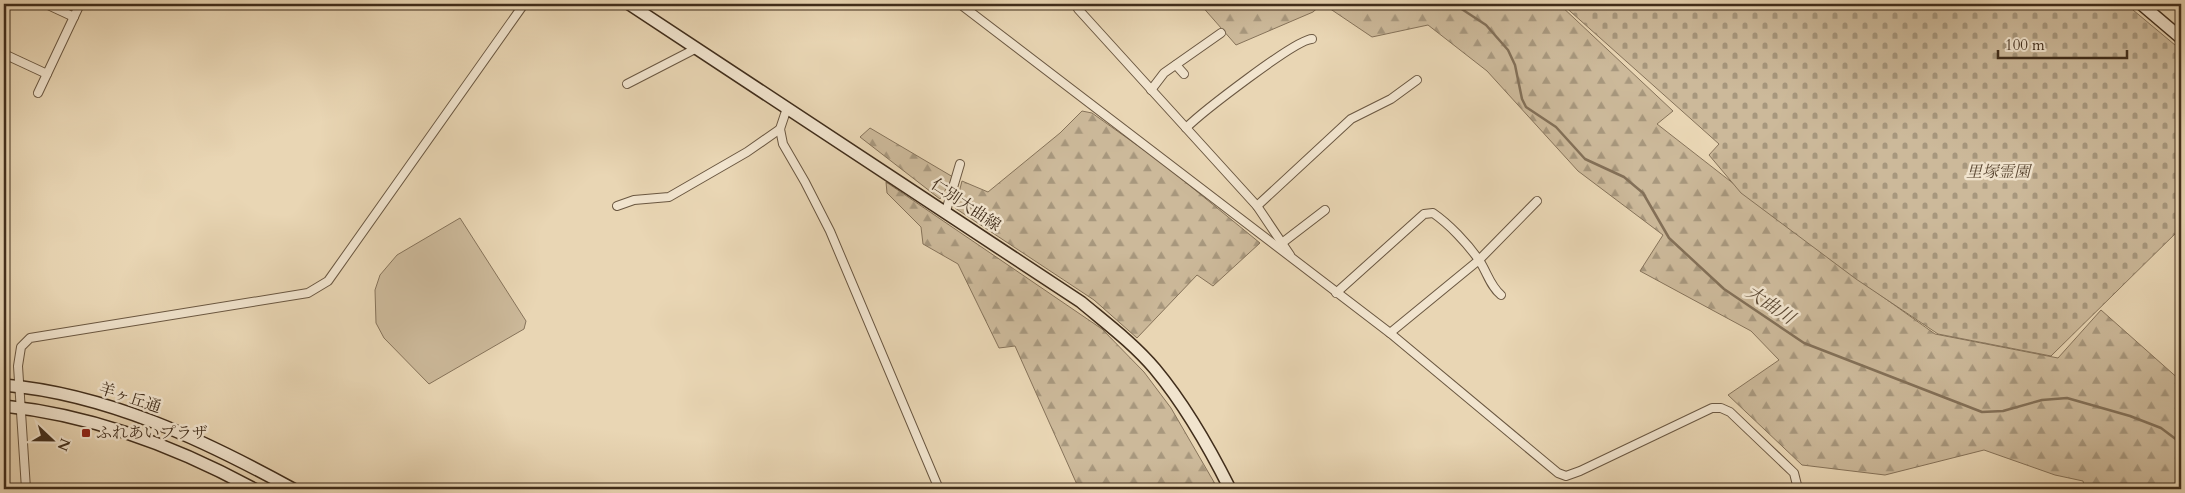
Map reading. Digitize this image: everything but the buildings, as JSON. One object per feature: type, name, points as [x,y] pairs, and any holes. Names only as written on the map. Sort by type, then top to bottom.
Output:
[{"type":"main road","name":"仁別大曲線","points":[[629,4],[946,211],[1081,302],[1106,322],[1155,369],[1194,424],[1230,489]]},
{"type":"main road","points":[[2141,4],[2181,38]]},
{"type":"main road","name":"羊ヶ丘通","points":[[4,386],[18,387],[107,407],[174,429],[245,462],[293,489]]},
{"type":"main road","points":[[4,406],[81,419],[145,439],[192,458],[254,489]]},
{"type":"street","points":[[46,4],[74,17]]},
{"type":"street","points":[[38,93],[80,4]]},
{"type":"street","points":[[26,489],[18,387],[21,347],[30,338],[308,293],[328,281],[524,4]]},
{"type":"street","points":[[960,4],[1390,333],[1558,473],[1566,476],[1580,471],[1712,408],[1721,408],[1730,412],[1794,473],[1798,489]]},
{"type":"street","points":[[1079,4],[1078,9],[1257,206],[1295,262]]},
{"type":"street","points":[[1151,90],[1157,80],[1197,48],[1221,33]]},
{"type":"street","points":[[1186,128],[1199,115],[1246,80],[1299,44],[1312,39]]},
{"type":"street","points":[[627,84],[696,48]]},
{"type":"street","points":[[4,54],[47,74]]},
{"type":"street","points":[[1176,66],[1184,74]]},
{"type":"street","points":[[1257,206],[1351,119],[1391,99],[1417,80]]},
{"type":"street","points":[[787,108],[780,129],[782,144],[805,182],[830,231],[939,489]]},
{"type":"street","points":[[617,206],[634,200],[669,197],[747,152],[780,129]]},
{"type":"street","points":[[946,211],[960,164]]},
{"type":"street","points":[[1390,333],[1479,260],[1537,201]]},
{"type":"street","points":[[1282,243],[1325,210]]},
{"type":"street","points":[[1336,293],[1424,214],[1433,213],[1442,219],[1479,260],[1495,290],[1501,296]]},
{"type":"green space","points":[[1200,4],[1322,4],[1313,12],[1236,45]]},
{"type":"green space","points":[[1323,4],[1559,4],[1673,111],[1657,124],[1834,262],[1935,334],[2058,358],[2101,310],[2181,381],[2181,489],[2085,489],[2083,481],[2055,475],[1984,450],[1885,475],[1802,465],[1728,395],[1779,360],[1751,331],[1640,271],[1663,235],[1578,171],[1487,71],[1428,25],[1372,37]]},
{"type":"green space","name":"里塚霊園","points":[[1562,4],[2128,4],[2181,50],[2181,228],[2051,356],[1938,334],[1856,279],[1741,193],[1709,155],[1719,144]]},
{"type":"green space","points":[[1082,111],[1092,113],[1162,163],[1260,243],[1213,286],[1197,275],[1137,338],[1094,300],[955,208],[962,181],[988,192],[1060,133]]},
{"type":"green space","points":[[870,128],[953,177],[940,199],[860,137]]},
{"type":"green space","points":[[886,182],[1102,329],[1144,372],[1171,408],[1218,489],[1079,489],[1015,346],[999,348],[958,264],[923,244],[921,227],[887,193]]},
{"type":"green space","points":[[460,218],[526,321],[524,329],[429,384],[384,338],[376,323],[375,290],[380,275],[397,255]]},
{"type":"waterway","name":"大曲川","points":[[1454,4],[1486,25],[1508,50],[1515,65],[1522,99],[1526,107],[1556,127],[1585,159],[1624,177],[1643,193],[1669,238],[1724,289],[1804,343],[1982,412],[2003,411],[2042,400],[2067,398],[2130,416],[2161,428],[2181,443]]},
{"type":"waterway","points":[[4,479],[6,489]]},
{"type":"place","name":"ふれあいプラザ","points":[[86,433]]}]
